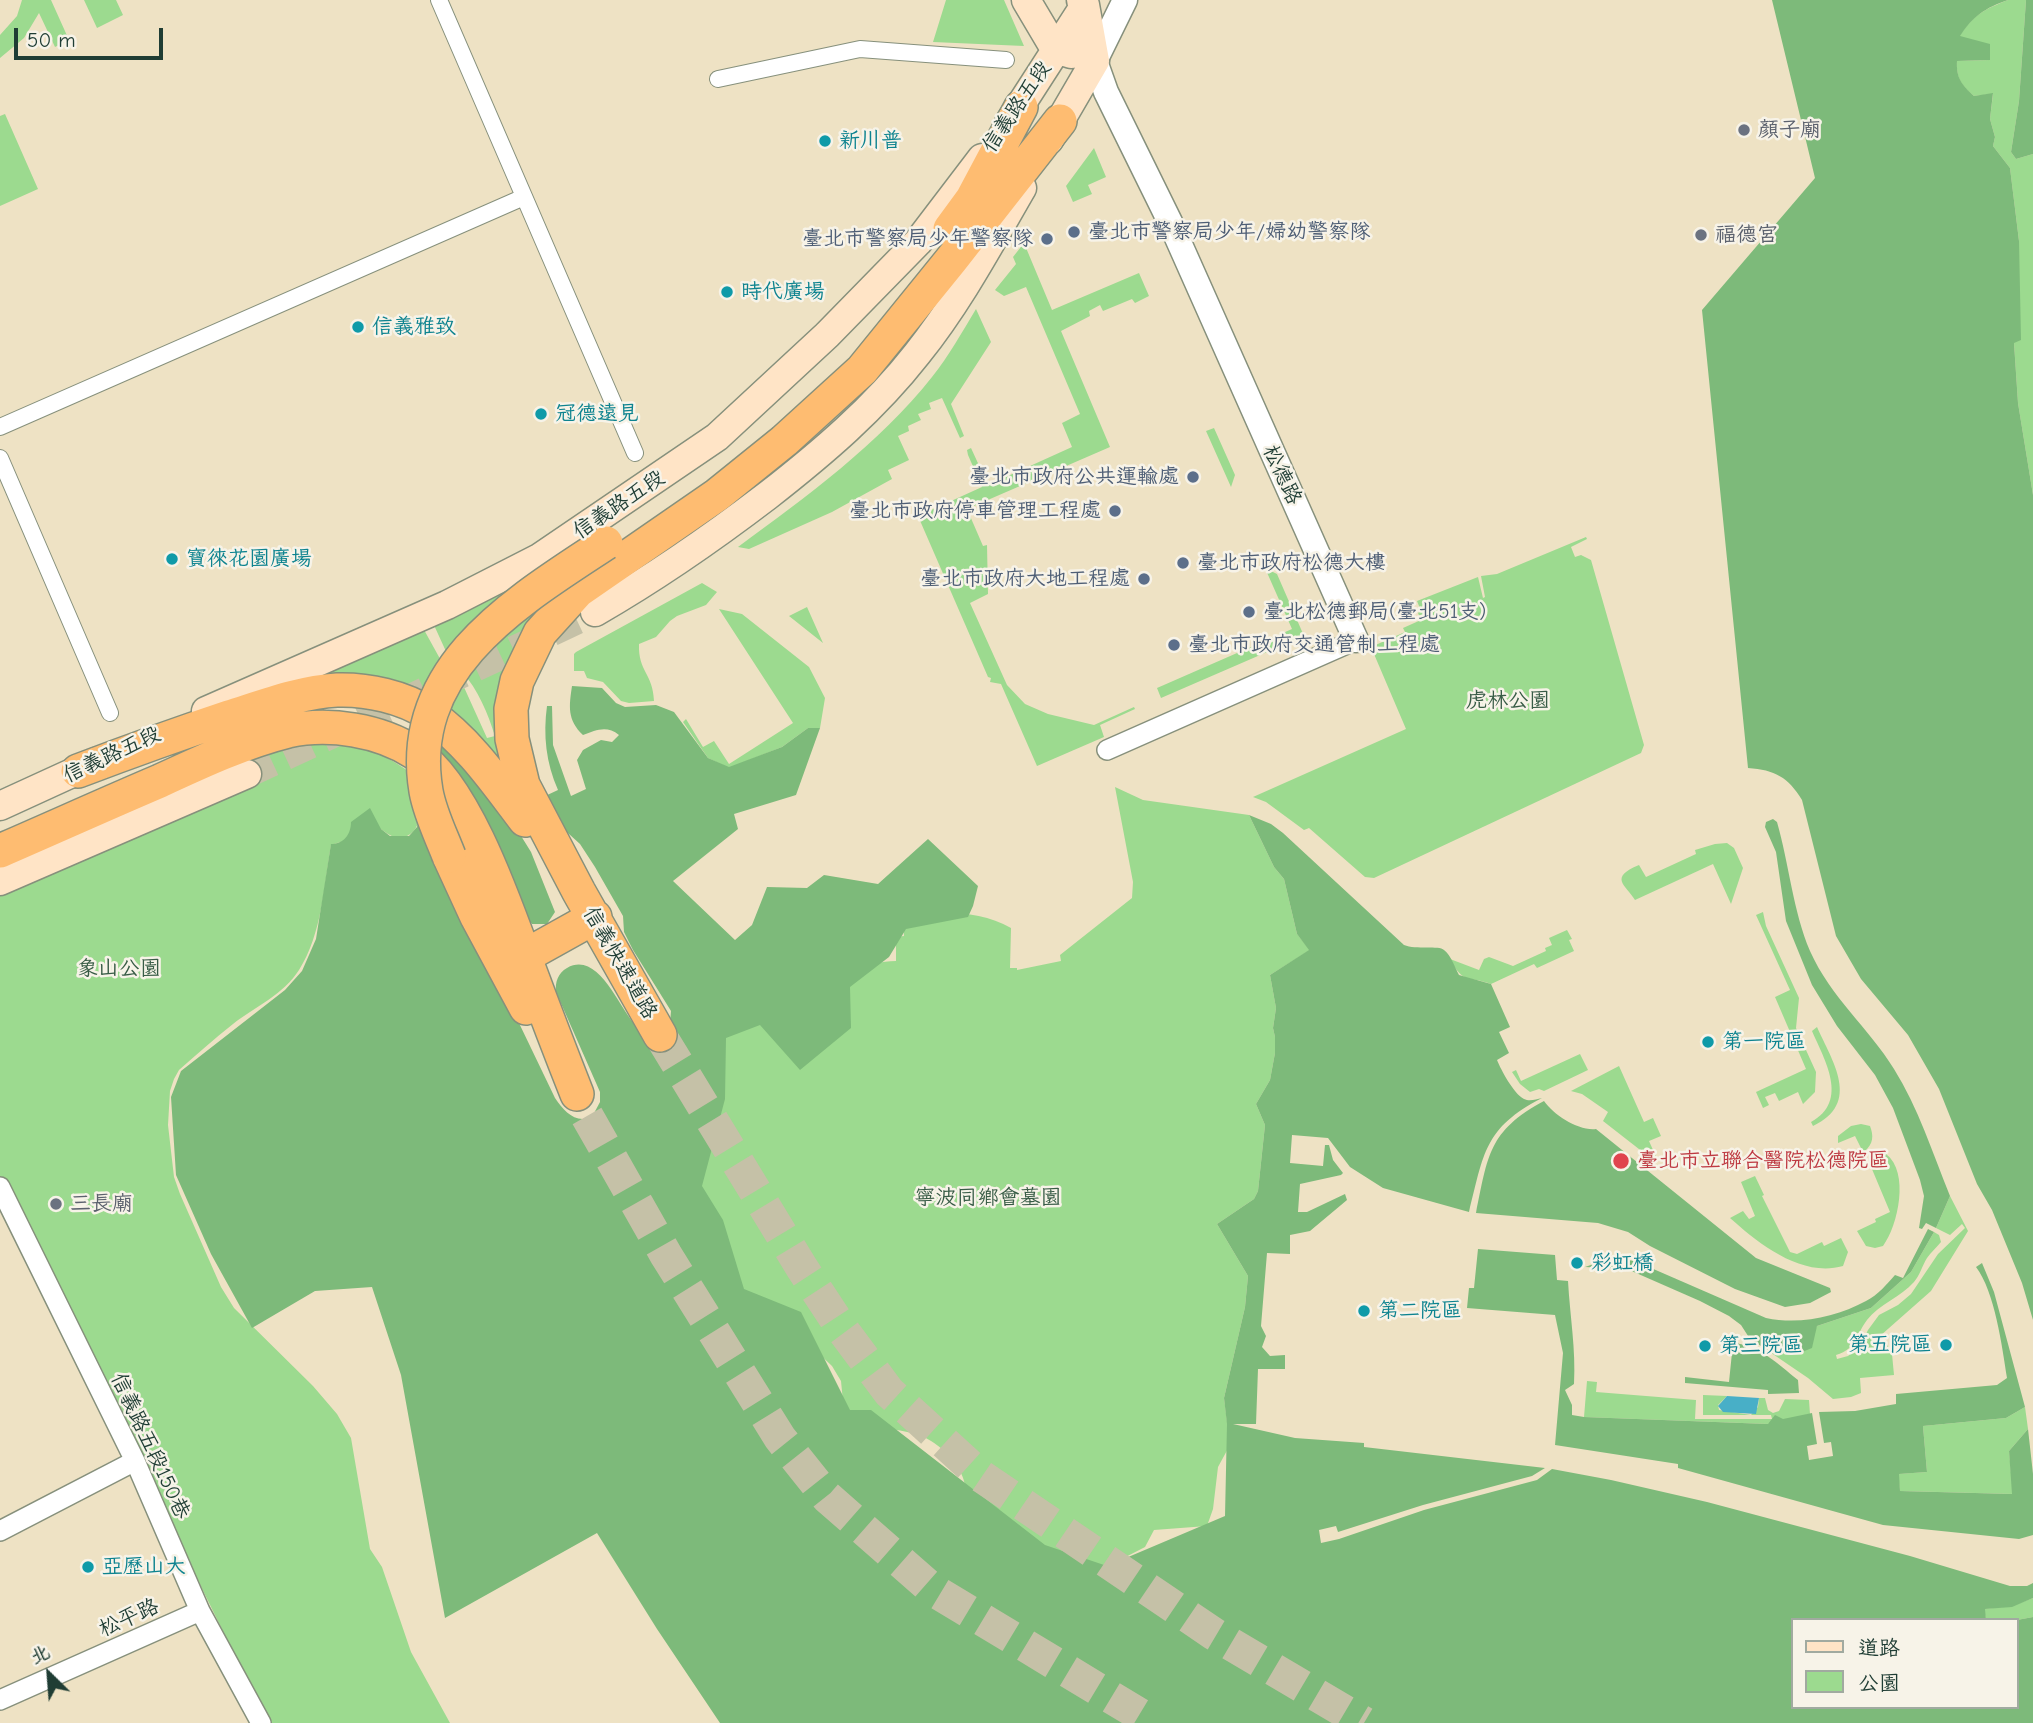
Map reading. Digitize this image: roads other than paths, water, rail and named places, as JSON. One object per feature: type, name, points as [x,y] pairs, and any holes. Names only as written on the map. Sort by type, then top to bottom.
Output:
[{"type":"highway","points":[[0,851],[223,753],[289,731],[326,727],[363,732],[416,753],[438,775],[458,802],[506,908],[582,1105],[513,986],[449,856],[430,808],[426,791],[423,757],[430,718],[447,678],[475,641],[498,619],[537,589],[732,458],[813,388],[847,354],[932,254],[972,199],[1021,107]]},
{"type":"highway","points":[[587,905],[523,785],[512,739],[511,709],[517,681],[540,633],[578,592],[717,495],[784,441],[862,370],[1060,121]]},
{"type":"highway","points":[[78,771],[288,698],[337,690],[367,691],[427,713],[461,741],[480,761],[587,905]]},
{"type":"highway","points":[[525,956],[587,905]]},
{"type":"highway","name":"信義快速道路","points":[[587,905],[660,1035]]},
{"type":"main road","points":[[1026,0],[1055,49],[1095,61]]},
{"type":"main road","name":"信義路五段","points":[[0,806],[447,605],[539,558],[717,437],[827,335],[918,242],[1021,107],[1084,2]]},
{"type":"main road","name":"松德路","points":[[1084,2],[1095,61]]},
{"type":"main road","name":"信義路五段","points":[[595,612],[643,584],[716,535],[795,474],[870,410],[918,354],[967,285],[1095,61]]},
{"type":"main road","points":[[0,881],[247,774]]},
{"type":"street","points":[[439,0],[635,453]]},
{"type":"street","points":[[1095,61],[1125,0]]},
{"type":"street","points":[[718,79],[860,49],[1006,60]]},
{"type":"street","name":"松德路","points":[[1095,61],[1111,103],[1170,222],[1356,640],[1107,750]]},
{"type":"street","points":[[0,428],[524,197]]},
{"type":"street","points":[[0,458],[110,713]]},
{"type":"street","name":"信義路五段150巷","points":[[0,1187],[135,1461],[200,1611],[261,1723]]},
{"type":"street","points":[[0,1531],[135,1461]]},
{"type":"street","name":"松平路","points":[[0,1700],[200,1611]]},
{"type":"water","points":[[1727,1396],[1759,1398],[1756,1414],[1723,1412],[1718,1406]]},
{"type":"tunnel","points":[[247,774],[595,612]]},
{"type":"tunnel","points":[[660,1035],[802,1268],[842,1329],[889,1392],[981,1476],[1214,1634],[1364,1723]]},
{"type":"tunnel","points":[[587,1116],[666,1255],[780,1438],[827,1497],[933,1590],[1154,1723]]},
{"type":"place","name":"顏子廟","points":[[1744,130]]},
{"type":"place","name":"新川普","points":[[825,141]]},
{"type":"place","name":"臺北市警察局少年/婦幼警察隊","points":[[1074,232]]},
{"type":"place","name":"福德宮","points":[[1701,235]]},
{"type":"place","name":"臺北市警察局少年警察隊","points":[[1047,239]]},
{"type":"place","name":"時代廣場","points":[[727,292]]},
{"type":"place","name":"信義雅致","points":[[358,327]]},
{"type":"place","name":"冠德遠見","points":[[541,414]]},
{"type":"place","name":"臺北市政府公共運輸處","points":[[1193,477]]},
{"type":"place","name":"臺北市政府停車管理工程處","points":[[1115,511]]},
{"type":"place","name":"寶徠花園廣場","points":[[172,559]]},
{"type":"place","name":"臺北市政府松德大樓","points":[[1183,563]]},
{"type":"place","name":"臺北市政府大地工程處","points":[[1144,579]]},
{"type":"place","name":"臺北松德郵局(臺北51支)","points":[[1249,612]]},
{"type":"place","name":"臺北市政府交通管制工程處","points":[[1174,645]]},
{"type":"place","name":"第一院區","points":[[1708,1042]]},
{"type":"place","name":"臺北市立聯合醫院松德院區","points":[[1621,1161]]},
{"type":"place","name":"三長廟","points":[[56,1204]]},
{"type":"place","name":"彩虹橋","points":[[1577,1263]]},
{"type":"place","name":"第二院區","points":[[1364,1311]]},
{"type":"place","name":"第五院區","points":[[1946,1345]]},
{"type":"place","name":"第三院區","points":[[1705,1346]]},
{"type":"place","name":"亞歷山大","points":[[88,1567]]},
{"type":"park label","name":"虎林公園","points":[[1508,701]]},
{"type":"park label","name":"象山公園","points":[[119,969]]},
{"type":"park label","name":"寧波同鄉會墓園","points":[[988,1198]]}]
